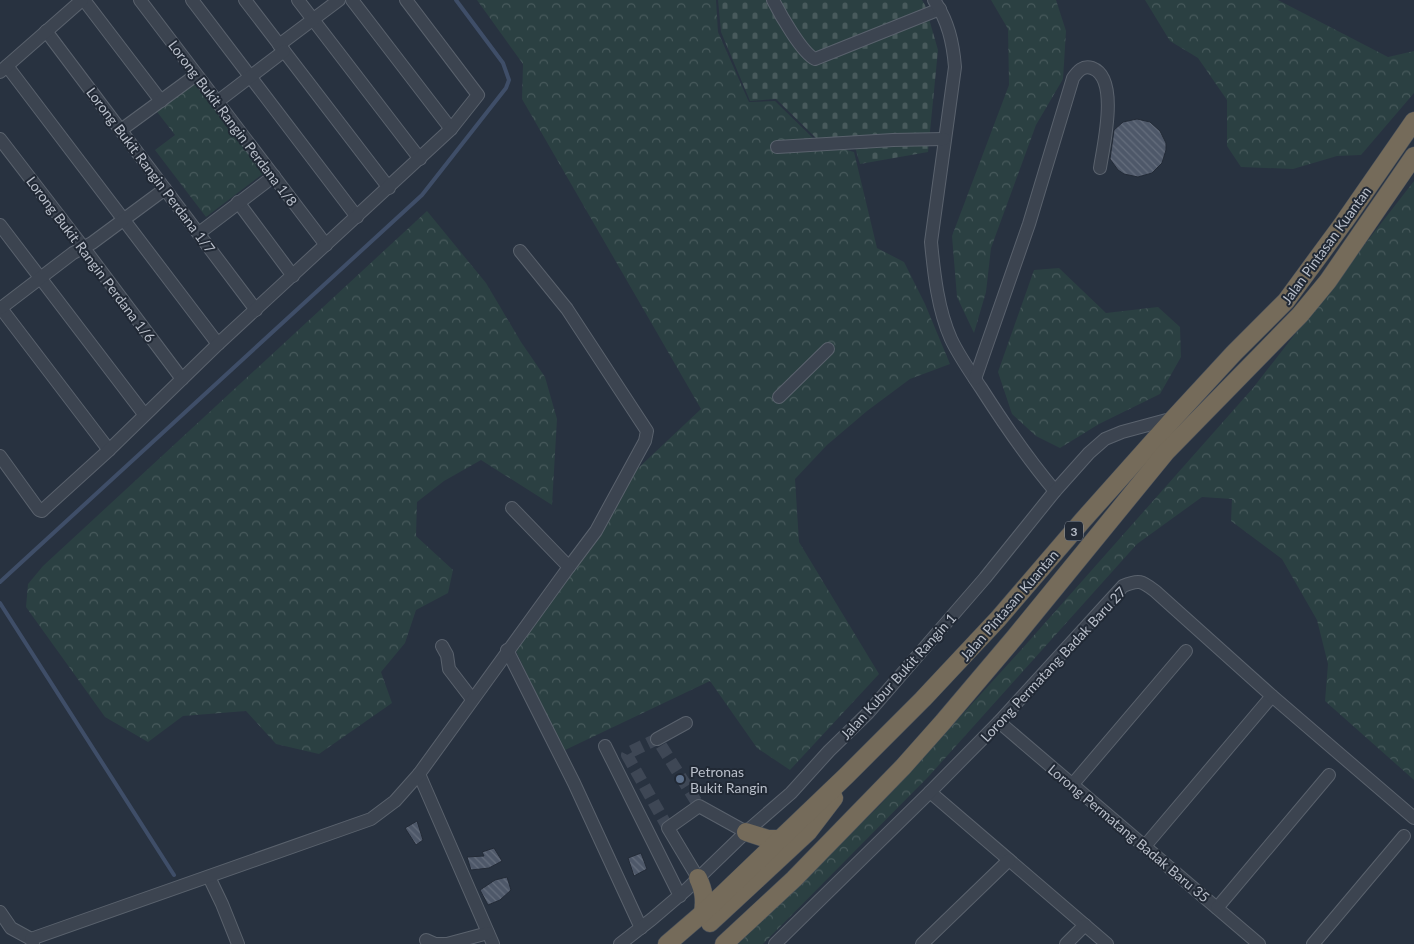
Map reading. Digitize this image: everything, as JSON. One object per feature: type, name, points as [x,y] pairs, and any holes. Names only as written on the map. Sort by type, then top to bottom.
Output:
[{"type":"highway","name":"Jalan Pintasan Kuantan","points":[[667,944],[703,913],[846,776],[923,699],[998,619],[1174,418],[1234,353],[1286,301],[1414,121]]},
{"type":"highway","name":"Jalan Pintasan Kuantan","points":[[724,944],[794,879],[943,722],[1166,452],[1253,365],[1328,281],[1414,156]]},
{"type":"highway","points":[[685,944],[808,832],[833,801],[846,776]]},
{"type":"highway","points":[[746,832],[768,839],[780,839]]},
{"type":"highway","points":[[698,878],[704,890],[703,913]]},
{"type":"street","points":[[161,101],[83,0],[4,69],[125,220],[218,344]]},
{"type":"street","name":"Lorong Bukit Rangin Perdana 1/8","points":[[140,0],[326,245]]},
{"type":"street","points":[[192,0],[357,217]]},
{"type":"street","points":[[245,0],[388,188]]},
{"type":"street","points":[[298,0],[420,159]]},
{"type":"street","points":[[217,102],[250,77],[313,19],[339,0]]},
{"type":"street","points":[[352,0],[451,129]]},
{"type":"street","points":[[0,456],[42,511],[109,450],[218,344],[451,129],[478,96],[406,0]]},
{"type":"street","points":[[773,0],[804,48],[815,59],[937,5],[950,30],[954,48],[955,67],[944,139],[932,242],[933,268],[940,306],[951,340],[975,379],[1031,462],[1055,490]]},
{"type":"street","name":"Lorong Bukit Rangin Perdana 1/7","points":[[46,31],[256,310]]},
{"type":"street","points":[[975,379],[1028,224],[1073,78],[1079,70],[1087,67],[1096,70],[1108,92],[1109,105],[1100,168]]},
{"type":"street","points":[[122,130],[196,75]]},
{"type":"street","name":"Lorong Bukit Rangin Perdana 1/6","points":[[0,139],[182,379]]},
{"type":"street","points":[[777,147],[944,139]]},
{"type":"street","points":[[199,233],[274,176]]},
{"type":"street","points":[[109,450],[0,308],[166,189]]},
{"type":"street","points":[[238,202],[293,276]]},
{"type":"street","points":[[0,225],[144,414]]},
{"type":"street","points":[[0,912],[11,928],[32,942],[371,819],[395,801],[419,774],[472,698],[596,531],[645,441],[647,431],[567,309],[520,251]]},
{"type":"street","points":[[779,397],[828,348]]},
{"type":"street","name":"Jalan Kubur Bukit Rangin 1","points":[[620,944],[680,896],[746,832],[791,793],[829,751],[868,713],[985,578],[1055,490],[1089,453],[1105,439],[1122,432],[1174,418]]},
{"type":"street","points":[[512,508],[569,567]]},
{"type":"street","name":"Lorong Permatang Badak Baru 27","points":[[775,944],[999,722],[1123,586],[1134,581],[1144,582],[1155,591],[1272,696],[1414,818]]},
{"type":"street","points":[[442,646],[447,655],[449,669],[472,698]]},
{"type":"street","points":[[507,650],[574,783],[641,928]]},
{"type":"street","points":[[1072,785],[1186,651]]},
{"type":"street","points":[[1144,846],[1272,696]]},
{"type":"street","name":"Lorong Permatang Badak Baru 35","points":[[999,722],[1259,944]]},
{"type":"street","points":[[658,738],[686,723]]},
{"type":"street","points":[[605,746],[680,896]]},
{"type":"street","points":[[419,774],[491,939],[446,944],[435,944],[426,940]]},
{"type":"street","points":[[1218,908],[1329,775]]},
{"type":"street","points":[[930,792],[1107,944]]},
{"type":"street","points":[[698,878],[668,828],[699,806],[746,832]]},
{"type":"street","points":[[1313,944],[1404,836]]},
{"type":"street","points":[[922,944],[1009,860]]},
{"type":"street","points":[[209,877],[238,944]]},
{"type":"street","points":[[1066,944],[1085,925]]},
{"type":"green space","points":[[477,0],[716,0],[718,32],[749,102],[775,101],[816,141],[854,152],[877,248],[904,262],[925,304],[950,364],[910,379],[867,411],[827,445],[795,479],[799,542],[879,674],[790,770],[757,748],[710,681],[563,751],[515,649],[617,488],[701,409],[522,99],[523,64]]},
{"type":"green space","points":[[718,0],[922,0],[938,50],[928,152],[860,164],[855,147],[816,138],[776,99],[750,101],[721,32]]},
{"type":"green space","points":[[991,0],[1056,0],[1066,31],[1063,79],[1036,125],[991,248],[986,292],[974,333],[957,297],[952,236],[1009,85],[1008,29]]},
{"type":"green space","points":[[1145,0],[1278,0],[1388,57],[1414,51],[1414,93],[1361,155],[1337,156],[1293,169],[1241,167],[1227,146],[1227,100],[1198,58],[1170,41]]},
{"type":"green space","points":[[192,80],[264,173],[206,217],[155,150],[175,135],[154,108]]},
{"type":"green space","points":[[1414,181],[1414,780],[1325,701],[1328,664],[1317,620],[1282,559],[1231,521],[1232,499],[1202,497],[1137,544],[929,776],[763,944],[738,944],[879,806],[1021,650],[1253,388]]},
{"type":"green space","points":[[427,211],[486,283],[521,342],[545,377],[557,419],[552,505],[481,460],[444,481],[417,502],[416,536],[453,570],[448,593],[416,610],[405,643],[381,672],[392,703],[319,754],[276,744],[246,711],[183,716],[148,742],[105,717],[26,607],[28,584],[43,566]]},
{"type":"green space","points":[[1059,268],[1106,313],[1158,307],[1180,327],[1181,357],[1160,394],[1099,424],[1060,448],[1036,436],[1012,414],[998,372],[1034,270]]},
{"type":"building","points":[[1137,119],[1150,122],[1160,131],[1166,143],[1162,163],[1152,173],[1138,177],[1124,174],[1118,170],[1110,159],[1114,130],[1123,122]]},
{"type":"building","points":[[417,821],[423,840],[416,845],[405,828]]},
{"type":"building","points":[[494,848],[502,861],[489,868],[471,870],[467,857],[484,856],[482,852]]},
{"type":"building","points":[[641,853],[647,869],[634,876],[628,858]]},
{"type":"building","points":[[507,877],[511,890],[500,900],[488,905],[480,890],[495,880]]},
{"type":"waterway","points":[[0,582],[422,195],[506,88],[509,80],[503,63],[456,0]]},
{"type":"waterway","points":[[0,603],[174,875]]},
{"type":"tunnel","points":[[668,828],[627,755],[628,753],[657,739],[699,806]]},
{"type":"place","name":"Petronas Bukit Rangin","points":[[680,779]]}]
